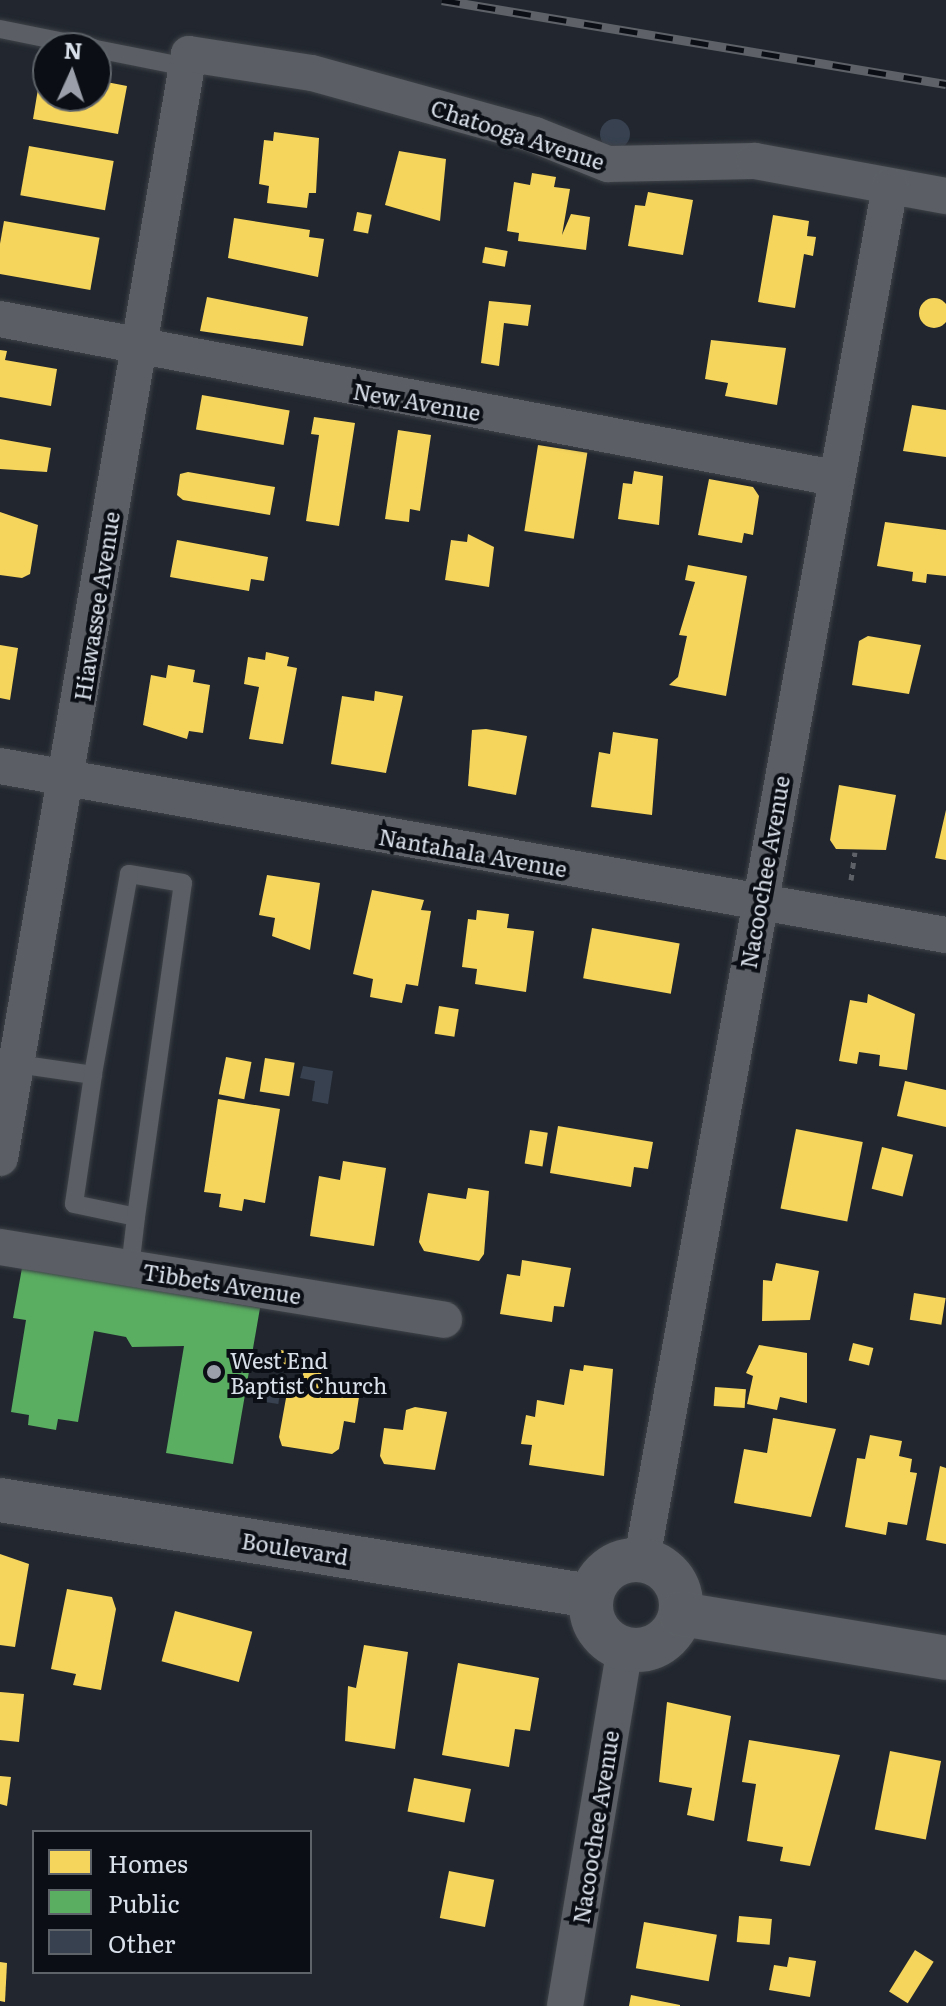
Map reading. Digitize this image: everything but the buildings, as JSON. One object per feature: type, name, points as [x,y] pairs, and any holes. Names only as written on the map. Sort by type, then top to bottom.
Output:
[{"type":"street","name":"Chatooga Avenue","points":[[188,60],[312,73],[535,135],[608,164],[755,161],[946,196]]},
{"type":"street","name":"Hiawassee Avenue","points":[[0,1158],[68,781],[188,60]]},
{"type":"street","name":"Nacoochee Avenue","points":[[642,1559],[834,478],[890,186]]},
{"type":"street","name":"New Avenue","points":[[0,319],[138,349],[834,478]]},
{"type":"street","name":"Nantahala Avenue","points":[[0,766],[68,781],[946,935]]},
{"type":"street","name":"Tibbets Avenue","points":[[0,1247],[444,1320]]},
{"type":"street","name":"Boulevard","points":[[0,1500],[590,1596]]},
{"type":"street","points":[[642,1559],[674,1579],[681,1614],[660,1644],[625,1649],[597,1630],[590,1596],[610,1567],[642,1559]]},
{"type":"street","points":[[681,1614],[946,1658]]},
{"type":"street","name":"Nacoochee Avenue","points":[[565,2006],[625,1649]]},
{"type":"lane","points":[[0,29],[32,35]]},
{"type":"lane","points":[[112,50],[188,60]]},
{"type":"lane","points":[[130,1268],[183,883],[129,874],[93,1075],[74,1204],[136,1217]]},
{"type":"lane","points":[[17,1064],[93,1075]]},
{"type":"path","points":[[851,880],[855,852]]},
{"type":"railway","points":[[442,0],[946,84]]},
{"type":"place","name":"West End Baptist Church","points":[[214,1372]]}]
